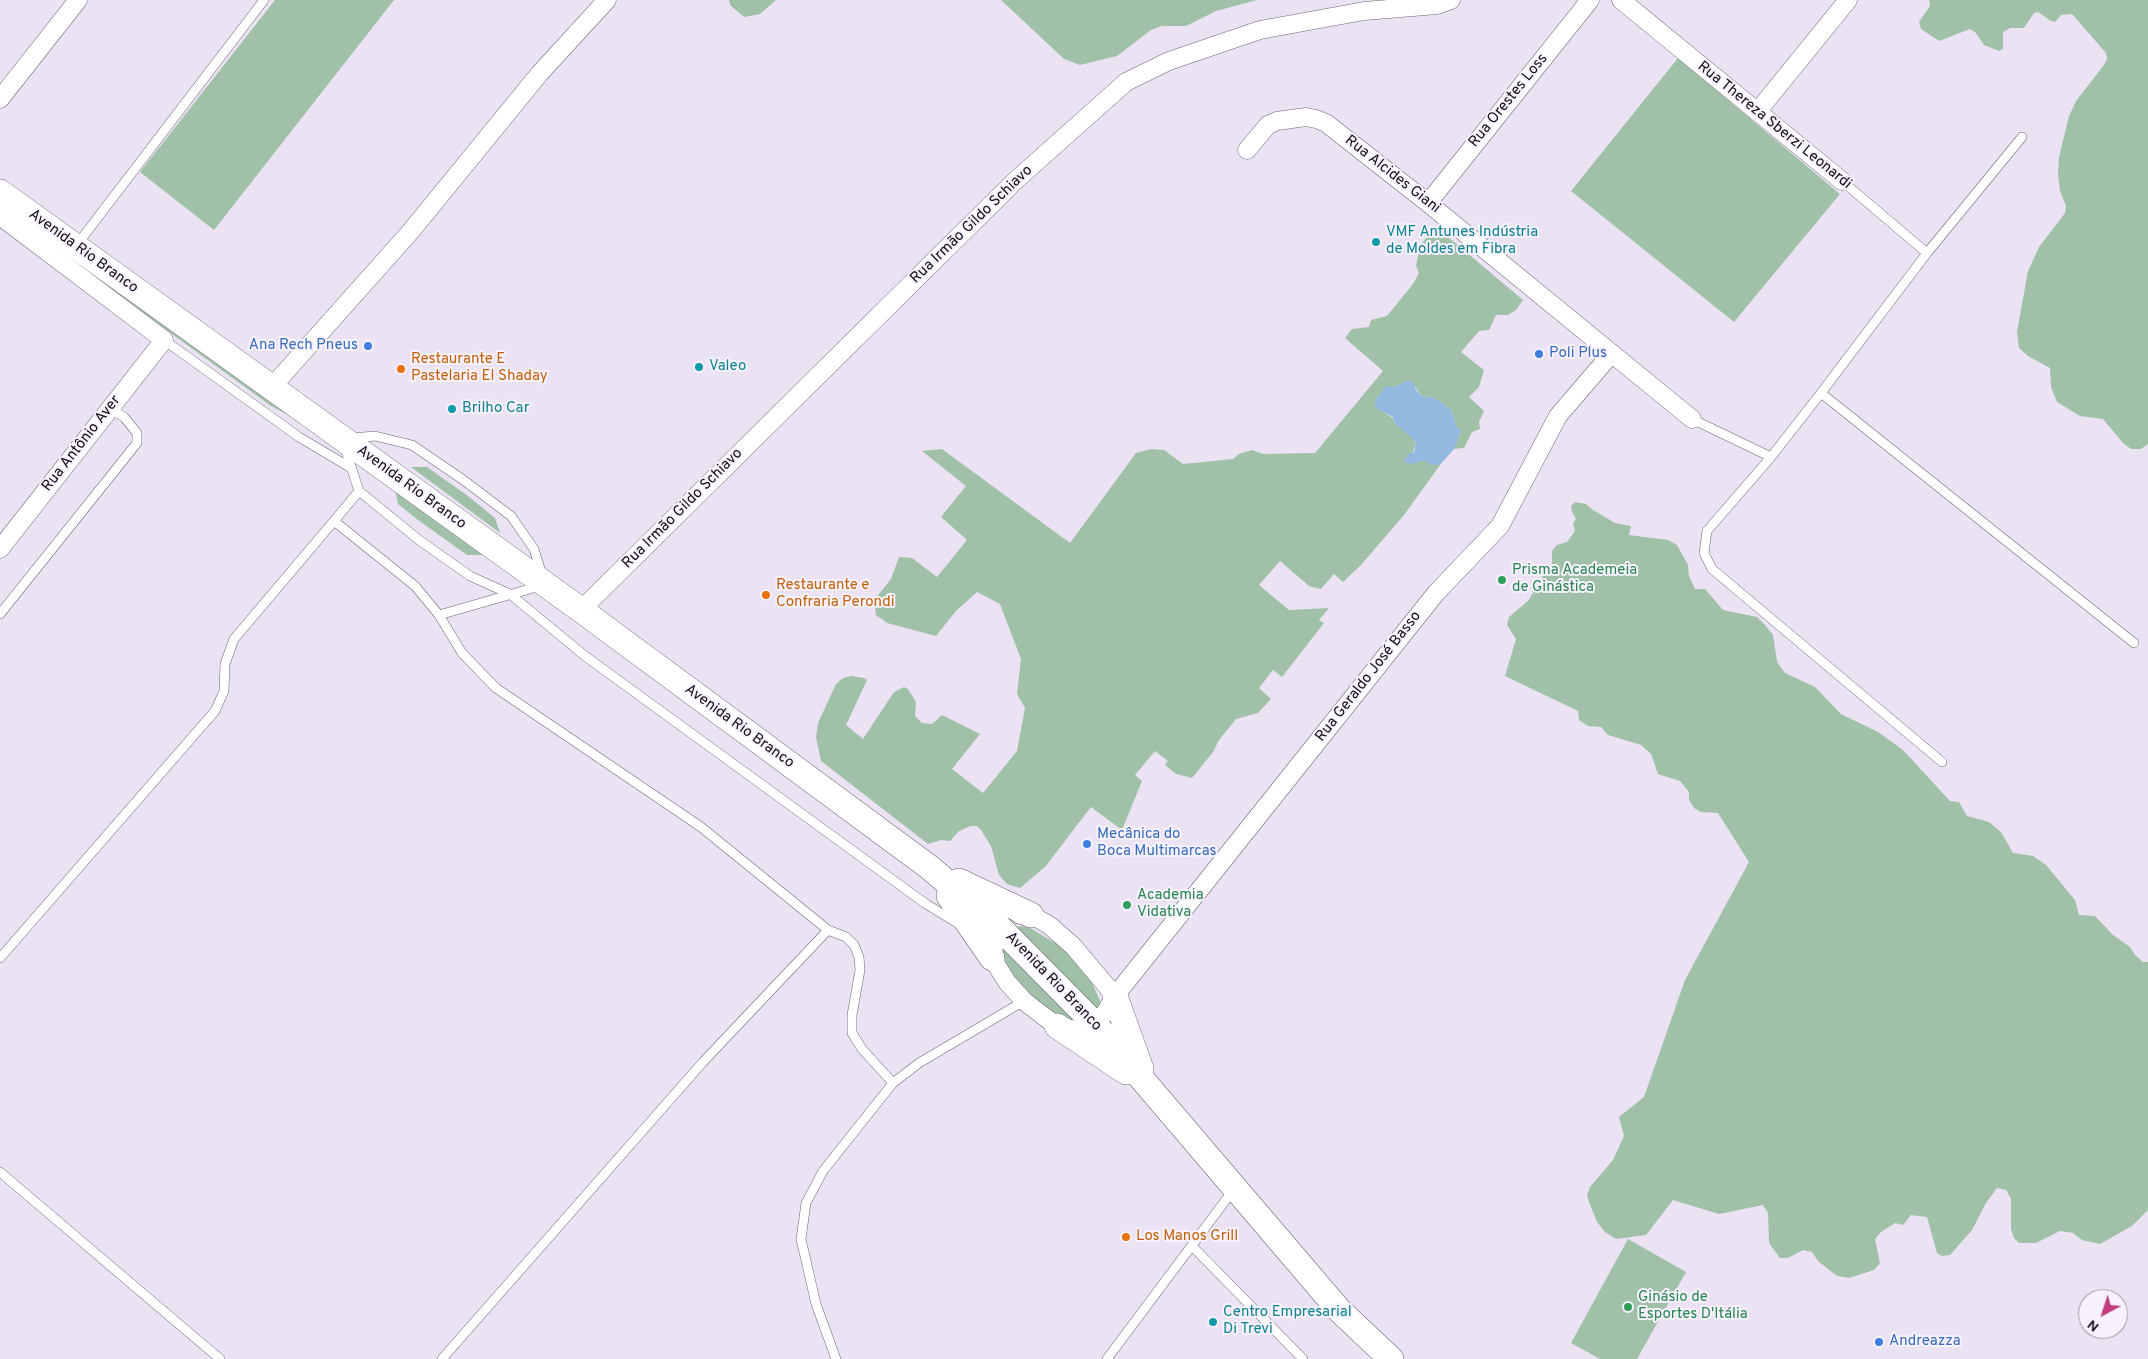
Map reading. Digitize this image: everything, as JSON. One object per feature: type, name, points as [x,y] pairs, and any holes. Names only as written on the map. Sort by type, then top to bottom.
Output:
[{"type":"main road","name":"Avenida Rio Branco","points":[[0,192],[581,610],[929,867]]},
{"type":"main road","points":[[929,867],[987,930],[992,958]]},
{"type":"main road","points":[[929,867],[1031,915]]},
{"type":"main road","name":"Avenida Rio Branco","points":[[987,930],[1095,1024],[1339,1310],[1390,1359]]},
{"type":"main road","points":[[1115,996],[1149,1087]]},
{"type":"main road","points":[[1057,1026],[1149,1087]]},
{"type":"street","points":[[0,99],[78,0]]},
{"type":"street","points":[[271,388],[411,231],[540,74],[607,0]]},
{"type":"street","name":"Rua Irmão Gildo Schiavo","points":[[581,610],[1008,188],[1126,82],[1169,62],[1260,30],[1364,11],[1437,5],[1451,0]]},
{"type":"street","name":"Rua Orestes Loss","points":[[1428,203],[1590,0]]},
{"type":"street","name":"Rua Thereza Sberzi Leonardi","points":[[1621,0],[1842,181]]},
{"type":"street","points":[[1757,112],[1848,0]]},
{"type":"street","name":"Rua Alcides Giani","points":[[1247,150],[1268,125],[1277,121],[1296,117],[1316,119],[1326,124],[1428,203],[1692,419]]},
{"type":"street","points":[[0,216],[164,340]]},
{"type":"street","name":"Rua Antônio Aver","points":[[0,549],[164,340]]},
{"type":"street","name":"Rua Geraldo José Basso","points":[[1095,1024],[1105,1014],[1115,996],[1436,593],[1500,526],[1558,416],[1612,353]]},
{"type":"street","points":[[987,930],[1015,916],[1031,915],[1049,926],[1073,946],[1115,996]]},
{"type":"street","points":[[992,958],[1007,982],[1024,1001],[1057,1026],[1080,1031],[1095,1024]]},
{"type":"lane","points":[[75,246],[264,0]]},
{"type":"lane","points":[[1942,762],[1712,569],[1704,553],[1707,531],[1771,457],[1927,253],[2022,137]]},
{"type":"lane","name":"Rua Thereza Sberzi Leonardi","points":[[1842,181],[1927,253]]},
{"type":"lane","points":[[164,340],[299,438],[350,468]]},
{"type":"lane","points":[[1821,393],[2134,643]]},
{"type":"lane","points":[[0,614],[137,442],[137,433],[124,417],[110,409]]},
{"type":"lane","points":[[1692,419],[1771,457]]},
{"type":"lane","points":[[439,616],[510,594],[546,585],[534,549],[510,516],[462,479],[412,445],[375,436],[342,439],[359,491],[418,540],[470,576],[510,594],[584,656],[926,904],[987,930]]},
{"type":"lane","points":[[0,958],[215,711],[224,691],[225,664],[234,639],[359,491]]},
{"type":"lane","points":[[334,521],[415,586],[439,616],[462,653],[496,688],[701,827],[828,930],[846,937],[854,944],[859,957],[860,970],[852,1015],[852,1033],[862,1049],[893,1083]]},
{"type":"lane","points":[[442,1359],[703,1062],[828,930]]},
{"type":"lane","points":[[836,1359],[816,1304],[801,1240],[806,1204],[824,1171],[893,1083],[919,1064],[1024,1001]]},
{"type":"lane","points":[[0,1172],[220,1359]]},
{"type":"lane","points":[[1107,1359],[1236,1188]]},
{"type":"lane","points":[[1192,1246],[1302,1359]]},
{"type":"green space","points":[[275,0],[394,0],[214,230],[140,172]]},
{"type":"green space","points":[[729,0],[776,0],[760,14],[744,17],[730,5]]},
{"type":"green space","points":[[1001,0],[1257,0],[1216,11],[1186,26],[1162,26],[1151,30],[1117,56],[1080,65],[1064,59]]},
{"type":"green space","points":[[1929,0],[2148,0],[2148,444],[2141,449],[2131,449],[2123,443],[2103,419],[2080,416],[2057,402],[2051,387],[2050,368],[2028,356],[2019,348],[2017,332],[2028,271],[2039,247],[2065,213],[2066,206],[2060,191],[2058,174],[2059,157],[2069,116],[2076,101],[2104,65],[2107,59],[2106,53],[2072,14],[2061,15],[2055,22],[2038,12],[2034,13],[2024,28],[2010,28],[2003,32],[2003,49],[1999,51],[1984,45],[1976,33],[1970,29],[1939,41],[1921,29],[1919,22],[1930,6]]},
{"type":"green space","points":[[1678,58],[1840,194],[1734,322],[1571,191]]},
{"type":"green space","points":[[0,199],[297,420],[271,406],[0,209]]},
{"type":"green space","points":[[1435,226],[1523,300],[1516,310],[1508,315],[1496,315],[1489,330],[1479,331],[1461,352],[1484,370],[1479,387],[1469,397],[1484,411],[1479,422],[1480,429],[1472,432],[1464,448],[1454,449],[1461,431],[1456,426],[1451,410],[1435,398],[1422,396],[1409,380],[1394,387],[1386,387],[1375,401],[1383,412],[1393,418],[1395,423],[1412,436],[1416,444],[1412,454],[1417,462],[1424,460],[1431,464],[1440,465],[1404,515],[1361,565],[1343,582],[1334,574],[1321,589],[1309,586],[1280,561],[1259,585],[1289,610],[1329,608],[1319,620],[1324,623],[1282,677],[1273,670],[1259,688],[1271,699],[1258,713],[1236,719],[1192,778],[1176,774],[1165,765],[1168,761],[1155,751],[1135,775],[1142,781],[1122,830],[1091,807],[1045,867],[1020,888],[1007,884],[999,875],[991,846],[977,826],[971,826],[959,831],[950,841],[941,840],[928,844],[821,761],[816,737],[818,723],[836,684],[843,678],[851,676],[867,680],[846,725],[863,739],[894,692],[904,687],[908,689],[916,702],[915,716],[922,723],[932,724],[942,715],[980,734],[952,769],[983,793],[1017,751],[1025,708],[1017,694],[1021,659],[1000,604],[977,592],[956,611],[936,636],[887,623],[876,615],[874,600],[891,579],[899,557],[912,558],[937,577],[967,540],[941,517],[966,486],[922,451],[942,449],[1070,543],[1136,453],[1151,449],[1164,450],[1183,464],[1233,459],[1239,454],[1252,450],[1263,454],[1315,453],[1383,371],[1345,338],[1352,329],[1369,327],[1371,320],[1387,316],[1413,284],[1419,273],[1416,266],[1420,246]]},
{"type":"green space","points":[[411,467],[427,467],[468,496],[495,518],[500,533]]},
{"type":"green space","points":[[395,489],[483,555],[467,555],[418,520],[398,504]]},
{"type":"green space","points":[[1575,502],[1586,504],[1615,523],[1631,526],[1629,535],[1668,540],[1677,545],[1688,565],[1689,576],[1695,589],[1705,589],[1723,610],[1757,617],[1765,625],[1773,635],[1777,662],[1785,673],[1815,687],[1841,714],[1878,732],[1903,750],[1950,801],[1959,802],[1967,816],[1989,822],[2001,832],[2013,853],[2033,856],[2046,865],[2075,900],[2079,915],[2095,916],[2113,935],[2130,947],[2143,962],[2148,962],[2148,1210],[2132,1226],[2100,1244],[2082,1240],[2073,1233],[2060,1231],[2036,1243],[2019,1243],[2014,1238],[2011,1229],[2011,1199],[2006,1190],[1997,1188],[1986,1203],[1972,1230],[1950,1255],[1942,1256],[1937,1253],[1927,1217],[1911,1215],[1903,1225],[1895,1223],[1881,1232],[1875,1239],[1880,1263],[1874,1270],[1849,1278],[1837,1276],[1818,1261],[1812,1252],[1803,1250],[1788,1258],[1780,1258],[1769,1243],[1768,1213],[1763,1205],[1719,1214],[1673,1200],[1646,1235],[1616,1239],[1605,1232],[1597,1222],[1587,1195],[1590,1187],[1613,1160],[1624,1136],[1619,1117],[1644,1097],[1685,980],[1749,862],[1718,813],[1701,812],[1694,808],[1689,800],[1689,792],[1680,781],[1658,774],[1651,754],[1641,745],[1608,735],[1601,727],[1588,726],[1579,720],[1578,711],[1505,676],[1516,639],[1507,625],[1509,617],[1528,601],[1542,579],[1543,571],[1552,565],[1552,551],[1557,545],[1567,542],[1575,531],[1573,524],[1576,519],[1571,506]]},
{"type":"green space","points":[[1027,926],[1060,946],[1089,976],[1100,1001],[1099,1015],[1011,927]]},
{"type":"green space","points":[[998,938],[1084,1026],[1056,1016],[1030,997],[1008,970]]},
{"type":"green space","name":"Ginásio de Esportes D'Itália","points":[[1628,1239],[1686,1272],[1637,1359],[1600,1359],[1571,1343]]},
{"type":"water","points":[[1409,380],[1415,384],[1415,389],[1422,396],[1435,398],[1451,410],[1456,426],[1461,431],[1454,449],[1440,465],[1431,465],[1424,460],[1412,464],[1404,462],[1407,455],[1414,452],[1416,444],[1414,440],[1395,423],[1393,417],[1379,410],[1375,405],[1375,401],[1386,386],[1394,387]]},
{"type":"place","name":"VMF Antunes Indústria de Moldes em Fibra","points":[[1376,242]]},
{"type":"place","name":"Ana Rech Pneus","points":[[368,346]]},
{"type":"place","name":"Poli Plus","points":[[1539,354]]},
{"type":"place","name":"Valeo","points":[[699,367]]},
{"type":"place","name":"Restaurante E Pastelaria El Shaday","points":[[401,369]]},
{"type":"place","name":"Brilho Car","points":[[452,409]]},
{"type":"place","name":"Prisma Academeia de Ginástica","points":[[1502,580]]},
{"type":"place","name":"Restaurante e Confraria Perondi","points":[[766,595]]},
{"type":"place","name":"Mecânica do Boca Multimarcas","points":[[1087,844]]},
{"type":"place","name":"Academia Vidativa","points":[[1127,905]]},
{"type":"place","name":"Los Manos Grill","points":[[1126,1237]]},
{"type":"place","name":"Ginásio de Esportes D'Itália","points":[[1628,1307]]},
{"type":"place","name":"Centro Empresarial Di Trevi","points":[[1213,1322]]},
{"type":"place","name":"Andreazza","points":[[1879,1342]]}]
